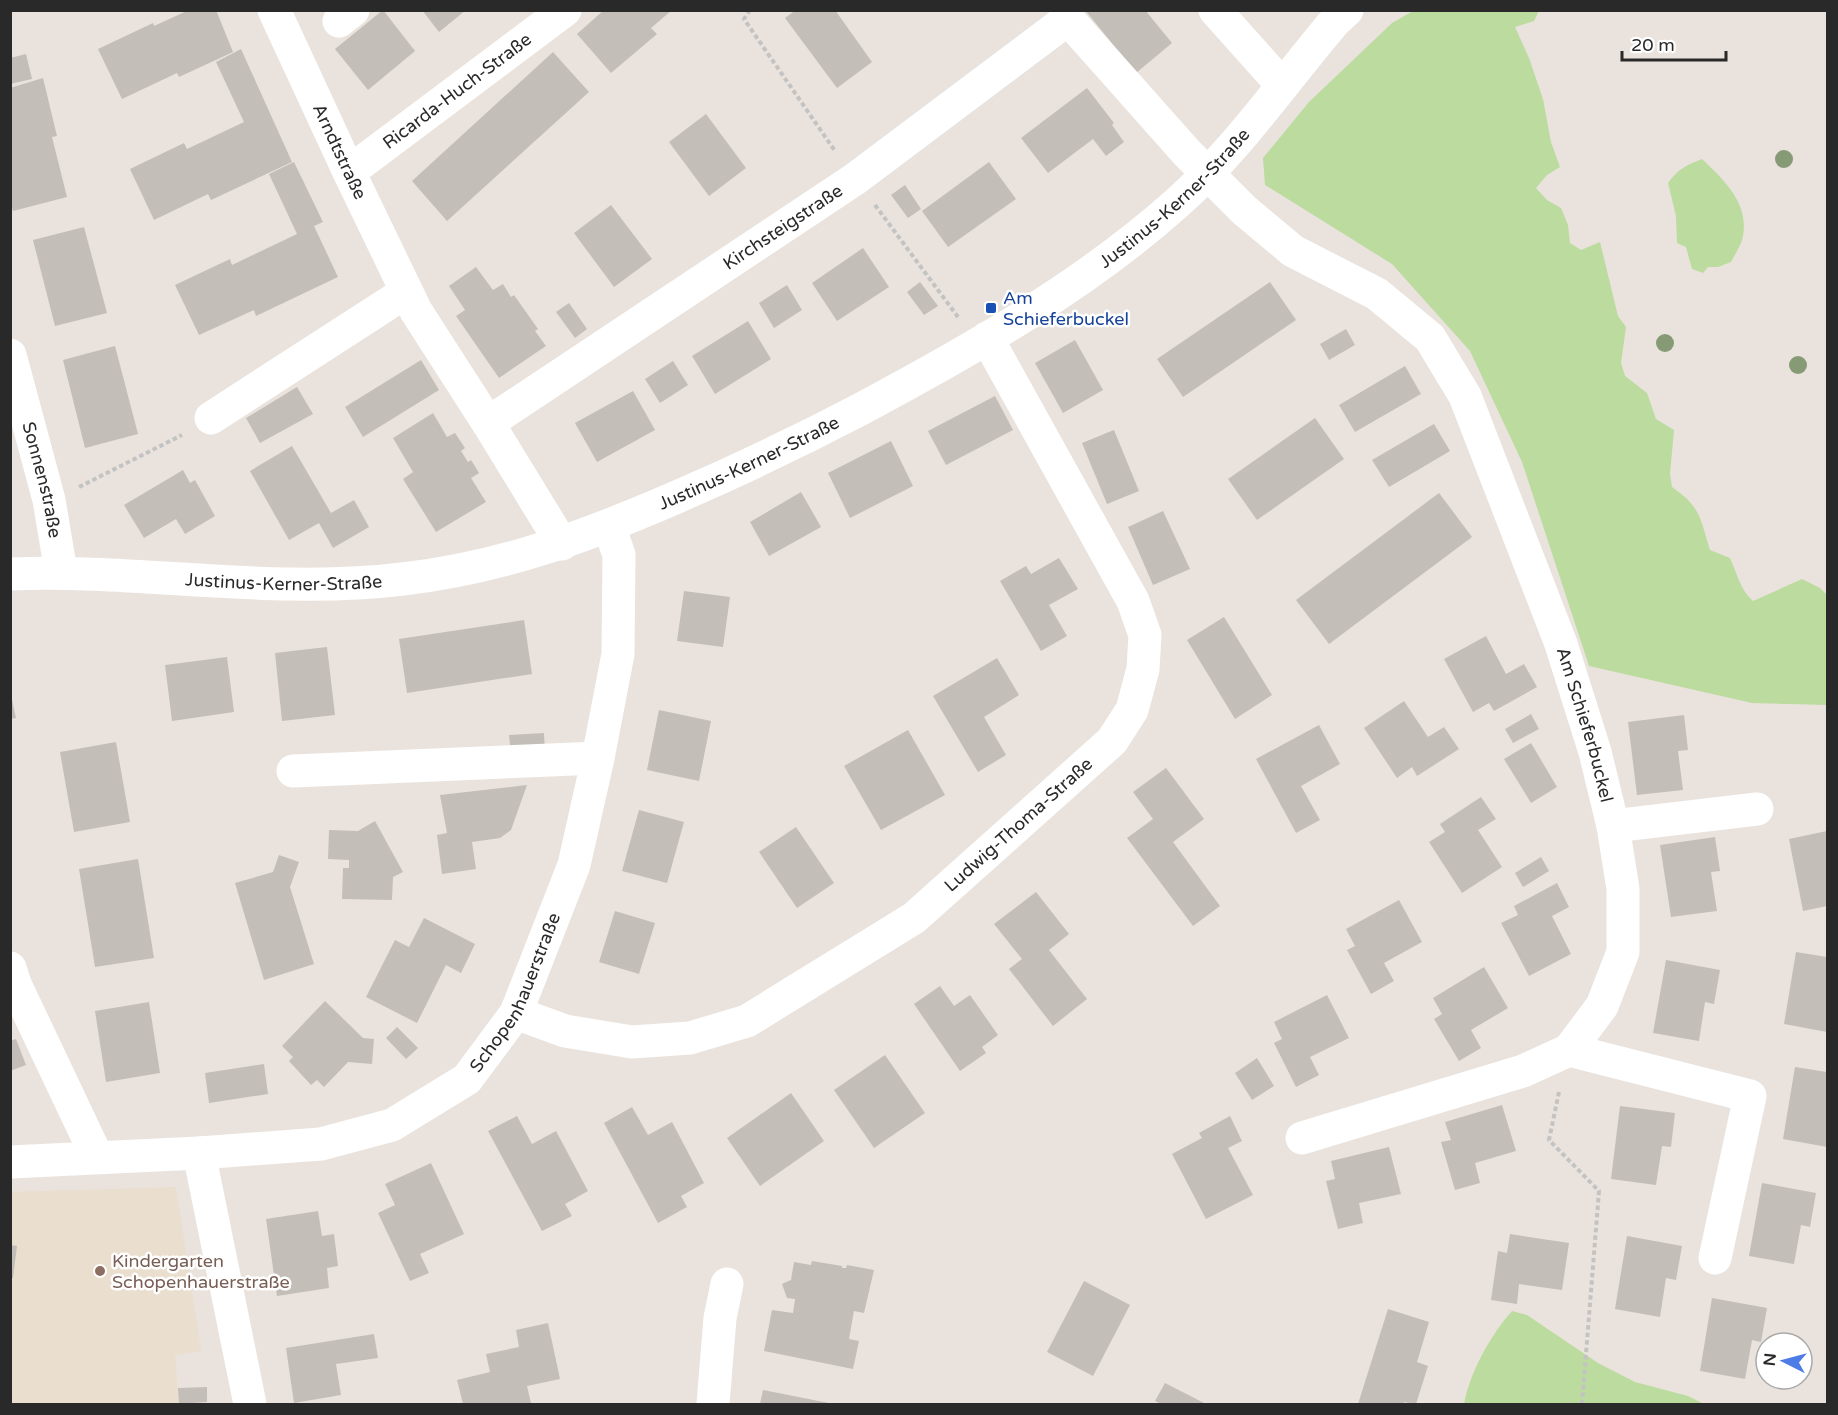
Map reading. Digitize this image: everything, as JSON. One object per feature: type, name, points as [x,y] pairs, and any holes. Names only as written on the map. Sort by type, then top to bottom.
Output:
[{"type":"street","name":"Arndtstraße","points":[[274,10],[411,302],[562,544]]},
{"type":"street","name":"Ricarda-Huch-Straße","points":[[349,172],[565,10]]},
{"type":"street","points":[[1215,10],[1282,85]]},
{"type":"street","name":"Justinus-Kerner-Straße","points":[[10,574],[61,572],[285,584],[364,584],[407,579],[494,563],[562,544],[609,526],[802,440],[939,367],[1065,289],[1120,250],[1176,204],[1209,172],[1247,130],[1335,21],[1347,10]]},
{"type":"street","name":"Kirchsteigstraße","points":[[488,423],[855,179],[1065,15],[1187,153],[1209,172]]},
{"type":"street","name":"Am Schieferbuckel","points":[[1209,172],[1245,210],[1293,251],[1377,294],[1430,338],[1465,396],[1561,644],[1595,752],[1613,826],[1623,889],[1623,952],[1602,1006],[1569,1050]]},
{"type":"street","points":[[211,418],[411,302]]},
{"type":"street","name":"Ludwig-Thoma-Straße","points":[[516,1013],[565,1031],[632,1042],[690,1038],[747,1021],[914,918],[1112,741],[1132,711],[1143,669],[1144,635],[1133,601],[987,338]]},
{"type":"street","name":"Sonnenstraße","points":[[10,355],[49,500],[61,572]]},
{"type":"street","name":"Schopenhauerstraße","points":[[10,1162],[200,1154],[321,1144],[392,1125],[467,1079],[516,1013],[574,865],[618,654],[618,555],[609,526]]},
{"type":"street","points":[[293,771],[598,758]]},
{"type":"street","points":[[1613,826],[1757,809]]},
{"type":"street","points":[[10,968],[15,984],[97,1157]]},
{"type":"street","points":[[1302,1138],[1523,1071],[1569,1050],[1750,1096],[1715,1258]]},
{"type":"street","points":[[200,1154],[250,1404]]},
{"type":"street","points":[[713,1404],[720,1318],[727,1284]]},
{"type":"path","points":[[49,500],[95,481],[211,418]]},
{"type":"path","points":[[1569,1050],[1549,1140],[1599,1191],[1582,1404]]},
{"type":"shaded area","name":"Kindergarten Schopenhauerstraße","points":[[176,1187],[201,1351],[175,1355],[179,1403],[11,1404],[10,1192]]},
{"type":"green space","points":[[1413,11],[1539,11],[1534,21],[1515,27],[1529,58],[1543,99],[1551,142],[1560,167],[1547,175],[1536,188],[1547,200],[1561,208],[1568,225],[1570,243],[1581,250],[1600,242],[1618,316],[1626,327],[1621,363],[1625,376],[1647,393],[1656,419],[1674,430],[1670,474],[1672,487],[1694,507],[1710,550],[1730,558],[1742,587],[1753,601],[1802,579],[1820,588],[1827,595],[1827,705],[1752,703],[1589,666],[1522,462],[1470,351],[1392,264],[1265,185],[1263,158],[1309,102],[1392,23]]},
{"type":"green space","points":[[1702,159],[1733,193],[1744,224],[1740,246],[1731,262],[1718,267],[1708,267],[1703,273],[1692,269],[1686,247],[1677,243],[1676,216],[1668,183],[1683,168]]},
{"type":"green space","points":[[1512,1311],[1527,1315],[1598,1363],[1635,1382],[1688,1396],[1704,1404],[1464,1404],[1471,1379],[1482,1355]]},
{"type":"building","points":[[189,10],[216,10],[233,52],[179,77],[177,73],[122,99],[98,49],[153,23],[154,26]]},
{"type":"building","points":[[383,10],[415,51],[368,90],[335,49]]},
{"type":"building","points":[[422,10],[466,10],[439,32]]},
{"type":"building","points":[[604,10],[672,10],[651,28],[657,34],[611,73],[577,34]]},
{"type":"building","points":[[796,10],[835,10],[872,62],[837,88],[785,18]]},
{"type":"building","points":[[1085,10],[1145,10],[1172,43],[1136,73]]},
{"type":"building","points":[[241,49],[292,162],[211,200],[208,194],[154,220],[130,169],[184,143],[187,149],[244,122],[216,62]]},
{"type":"building","points":[[553,52],[589,92],[447,221],[412,181]]},
{"type":"building","points":[[26,54],[32,79],[10,84],[10,58]]},
{"type":"building","points":[[43,78],[57,136],[52,137],[67,197],[13,211],[10,201],[10,88]]},
{"type":"building","points":[[1087,88],[1114,123],[1112,125],[1124,142],[1106,156],[1093,139],[1048,173],[1021,138]]},
{"type":"building","points":[[706,114],[746,168],[709,196],[669,142]]},
{"type":"building","points":[[294,162],[323,222],[314,226],[338,277],[256,316],[254,310],[199,335],[175,285],[230,259],[232,265],[297,234],[269,174]]},
{"type":"building","points":[[989,162],[1016,199],[948,247],[922,211]]},
{"type":"building","points":[[905,185],[921,209],[908,218],[891,195]]},
{"type":"building","points":[[611,205],[652,259],[614,287],[574,233]]},
{"type":"building","points":[[84,227],[107,313],[55,326],[33,240]]},
{"type":"building","points":[[863,248],[889,287],[837,321],[812,283]]},
{"type":"building","points":[[476,267],[493,290],[503,284],[511,297],[514,295],[538,329],[535,331],[546,346],[499,378],[456,316],[465,310],[449,286]]},
{"type":"building","points":[[920,282],[938,306],[924,315],[907,292]]},
{"type":"building","points":[[1270,282],[1296,320],[1183,397],[1157,359]]},
{"type":"building","points":[[787,285],[802,310],[774,328],[759,303]]},
{"type":"building","points":[[569,303],[587,329],[575,338],[556,312]]},
{"type":"building","points":[[748,321],[771,359],[715,394],[692,356]]},
{"type":"building","points":[[1346,329],[1355,345],[1329,360],[1320,344]]},
{"type":"building","points":[[1075,340],[1103,390],[1063,413],[1035,363]]},
{"type":"building","points":[[115,346],[138,434],[85,448],[63,360]]},
{"type":"building","points":[[421,360],[439,390],[363,437],[345,407]]},
{"type":"building","points":[[673,361],[688,385],[660,403],[645,379]]},
{"type":"building","points":[[1405,366],[1421,394],[1355,432],[1339,405]]},
{"type":"building","points":[[297,387],[313,414],[260,443],[246,418]]},
{"type":"building","points":[[633,391],[655,430],[597,462],[575,423]]},
{"type":"building","points":[[995,396],[1013,430],[946,465],[928,431]]},
{"type":"building","points":[[433,413],[447,437],[455,433],[465,448],[461,451],[468,462],[471,460],[479,473],[471,478],[486,502],[436,532],[403,479],[413,472],[393,438]]},
{"type":"building","points":[[1315,418],[1344,459],[1257,520],[1228,479]]},
{"type":"building","points":[[1434,424],[1450,451],[1389,487],[1372,460]]},
{"type":"building","points":[[1114,430],[1139,491],[1107,504],[1082,443]]},
{"type":"building","points":[[891,441],[913,486],[850,518],[828,473]]},
{"type":"building","points":[[292,446],[331,513],[354,500],[369,527],[333,548],[319,523],[289,540],[250,471]]},
{"type":"building","points":[[183,470],[190,483],[195,480],[215,516],[185,534],[176,519],[144,538],[124,505]]},
{"type":"building","points":[[801,492],[821,527],[769,556],[750,522]]},
{"type":"building","points":[[1439,493],[1472,537],[1329,644],[1296,600]]},
{"type":"building","points":[[1163,511],[1190,569],[1153,585],[1128,527]]},
{"type":"building","points":[[1059,558],[1078,589],[1049,605],[1067,636],[1041,651],[1000,581],[1026,566],[1031,574]]},
{"type":"building","points":[[684,591],[730,597],[723,647],[677,641]]},
{"type":"building","points":[[1224,617],[1272,695],[1235,719],[1187,640]]},
{"type":"building","points":[[524,620],[532,674],[407,693],[399,639]]},
{"type":"building","points":[[1486,636],[1506,674],[1524,664],[1537,687],[1494,711],[1489,703],[1473,712],[1444,659]]},
{"type":"building","points":[[327,647],[335,715],[282,721],[275,653]]},
{"type":"building","points":[[227,657],[234,712],[172,721],[165,665]]},
{"type":"building","points":[[997,658],[1019,695],[984,717],[1006,755],[978,772],[933,696]]},
{"type":"building","points":[[10,691],[16,718],[10,719]]},
{"type":"building","points":[[1404,701],[1428,737],[1444,727],[1459,749],[1417,776],[1412,767],[1397,778],[1364,728]]},
{"type":"building","points":[[659,710],[711,721],[699,781],[647,770]]},
{"type":"building","points":[[1531,714],[1539,729],[1513,743],[1505,729]]},
{"type":"building","points":[[1684,715],[1688,750],[1678,751],[1683,790],[1637,795],[1628,722]]},
{"type":"building","points":[[1319,725],[1340,764],[1301,786],[1320,820],[1296,833],[1256,759]]},
{"type":"building","points":[[908,730],[945,795],[881,830],[844,766]]},
{"type":"building","points":[[544,733],[545,753],[511,755],[509,735]]},
{"type":"building","points":[[116,742],[130,822],[74,832],[60,752]]},
{"type":"building","points":[[1531,743],[1557,787],[1531,803],[1504,759]]},
{"type":"building","points":[[1166,768],[1204,819],[1173,842],[1220,906],[1193,926],[1127,838],[1153,819],[1133,792]]},
{"type":"building","points":[[527,785],[511,830],[500,838],[472,842],[476,869],[442,874],[437,835],[447,833],[440,795]]},
{"type":"building","points":[[1481,797],[1496,819],[1478,830],[1502,867],[1462,893],[1429,842],[1445,832],[1440,824]]},
{"type":"building","points":[[639,810],[684,822],[667,883],[622,871]]},
{"type":"building","points":[[375,821],[403,872],[393,877],[392,900],[342,899],[343,868],[349,868],[349,860],[328,859],[329,830],[358,831]]},
{"type":"building","points":[[796,827],[834,883],[797,908],[759,852]]},
{"type":"building","points":[[1827,831],[1827,906],[1803,911],[1789,839]]},
{"type":"building","points":[[1715,837],[1720,871],[1711,872],[1717,911],[1671,917],[1660,845]]},
{"type":"building","points":[[279,855],[299,862],[290,887],[314,964],[264,980],[235,883],[273,872]]},
{"type":"building","points":[[1541,857],[1549,871],[1523,887],[1515,873]]},
{"type":"building","points":[[138,859],[154,958],[95,967],[79,869]]},
{"type":"building","points":[[1557,883],[1569,907],[1552,916],[1571,954],[1529,976],[1501,923],[1518,915],[1514,906]]},
{"type":"building","points":[[1036,892],[1069,934],[1049,950],[1087,999],[1053,1026],[1009,969],[1022,959],[994,924]]},
{"type":"building","points":[[1399,900],[1422,942],[1384,963],[1394,981],[1371,994],[1347,950],[1355,946],[1346,929]]},
{"type":"building","points":[[615,911],[655,923],[639,974],[599,962]]},
{"type":"building","points":[[424,918],[475,944],[461,973],[446,965],[417,1023],[366,997],[395,940],[409,947]]},
{"type":"building","points":[[1796,952],[1827,957],[1827,1032],[1784,1024]]},
{"type":"building","points":[[1666,960],[1720,970],[1714,1004],[1705,1002],[1699,1041],[1653,1033]]},
{"type":"building","points":[[1484,967],[1508,1008],[1471,1030],[1481,1048],[1459,1061],[1434,1019],[1442,1014],[1433,998]]},
{"type":"building","points":[[940,986],[954,1006],[970,995],[998,1035],[982,1047],[986,1053],[960,1071],[914,1004]]},
{"type":"building","points":[[1327,995],[1349,1038],[1310,1057],[1319,1075],[1296,1087],[1274,1043],[1282,1039],[1274,1022]]},
{"type":"building","points":[[325,1001],[363,1038],[374,1039],[372,1064],[348,1062],[324,1087],[317,1080],[311,1085],[289,1061],[293,1057],[282,1046]]},
{"type":"building","points":[[149,1002],[160,1073],[106,1082],[95,1011]]},
{"type":"building","points":[[397,1027],[418,1048],[406,1059],[386,1038]]},
{"type":"building","points":[[16,1039],[26,1065],[10,1071],[10,1041]]},
{"type":"building","points":[[885,1055],[925,1113],[874,1148],[834,1090]]},
{"type":"building","points":[[1257,1058],[1274,1086],[1252,1100],[1235,1073]]},
{"type":"building","points":[[264,1064],[268,1094],[209,1103],[205,1073]]},
{"type":"building","points":[[1795,1067],[1827,1072],[1827,1147],[1783,1139]]},
{"type":"building","points":[[791,1093],[824,1141],[760,1186],[727,1138]]},
{"type":"building","points":[[1502,1105],[1516,1151],[1475,1163],[1480,1183],[1455,1190],[1441,1142],[1451,1140],[1445,1122]]},
{"type":"building","points":[[1620,1106],[1675,1113],[1671,1147],[1662,1146],[1656,1185],[1611,1179]]},
{"type":"building","points":[[632,1107],[648,1135],[672,1122],[704,1183],[681,1196],[687,1207],[658,1223],[604,1123]]},
{"type":"building","points":[[517,1116],[532,1144],[556,1131],[588,1191],[565,1204],[572,1216],[542,1231],[488,1131]]},
{"type":"building","points":[[1230,1116],[1242,1141],[1228,1148],[1253,1195],[1206,1219],[1172,1154],[1202,1138],[1199,1133]]},
{"type":"building","points":[[1389,1147],[1401,1194],[1359,1203],[1363,1223],[1338,1229],[1326,1181],[1335,1179],[1331,1161]]},
{"type":"building","points":[[431,1163],[464,1234],[420,1254],[429,1273],[410,1281],[378,1213],[395,1205],[385,1184]]},
{"type":"building","points":[[1762,1183],[1816,1193],[1810,1227],[1801,1225],[1794,1264],[1749,1256]]},
{"type":"building","points":[[318,1211],[322,1236],[334,1234],[338,1266],[327,1268],[329,1288],[277,1296],[266,1219]]},
{"type":"building","points":[[1510,1234],[1569,1243],[1562,1290],[1519,1284],[1517,1304],[1491,1300],[1498,1251],[1507,1253]]},
{"type":"building","points":[[1627,1236],[1682,1246],[1676,1280],[1666,1278],[1660,1317],[1615,1309]]},
{"type":"building","points":[[10,1245],[17,1246],[13,1278],[10,1278]]},
{"type":"building","points":[[812,1261],[842,1266],[842,1268],[846,1268],[847,1265],[874,1270],[864,1313],[854,1311],[849,1339],[859,1341],[853,1369],[764,1351],[772,1310],[793,1313],[795,1299],[787,1298],[782,1284],[791,1280],[794,1262],[811,1265]]},
{"type":"building","points":[[1084,1281],[1130,1305],[1093,1376],[1047,1352]]},
{"type":"building","points":[[1712,1298],[1767,1308],[1763,1331],[1754,1331],[1745,1379],[1700,1371]]},
{"type":"building","points":[[1388,1309],[1429,1322],[1417,1362],[1428,1366],[1416,1404],[1404,1402],[1403,1404],[1358,1404]]},
{"type":"building","points":[[548,1323],[560,1379],[527,1386],[531,1403],[463,1404],[457,1380],[490,1372],[486,1354],[519,1347],[516,1330]]},
{"type":"building","points":[[374,1334],[378,1358],[336,1364],[341,1395],[294,1403],[286,1348]]},
{"type":"building","points":[[1165,1383],[1206,1404],[1161,1404],[1155,1401]]},
{"type":"building","points":[[207,1387],[207,1402],[179,1404],[178,1388]]},
{"type":"building","points":[[763,1390],[829,1403],[829,1404],[760,1404]]},
{"type":"place","name":"Am Schieferbuckel","points":[[991,308]]},
{"type":"place","name":"Kindergarten Schopenhauerstraße","points":[[100,1271]]}]
